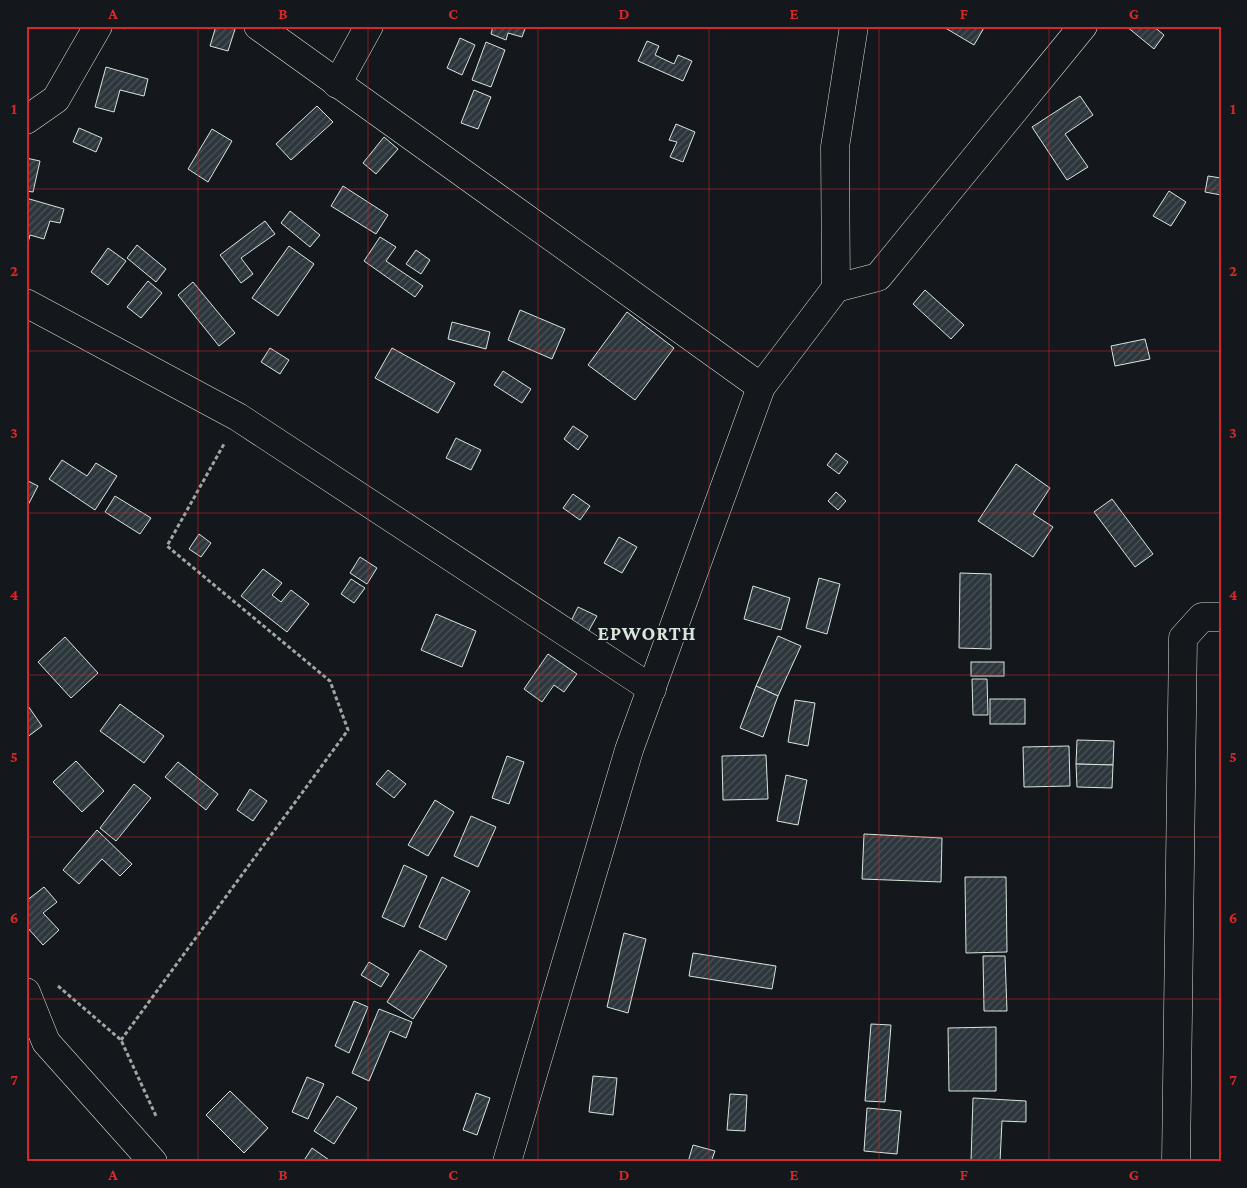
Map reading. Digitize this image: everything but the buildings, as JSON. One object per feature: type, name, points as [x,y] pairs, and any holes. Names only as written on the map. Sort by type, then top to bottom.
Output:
[{"type":"street","points":[[26,120],[56,99],[98,26]]},
{"type":"street","points":[[258,26],[761,387]]},
{"type":"street","points":[[337,84],[369,26]]},
{"type":"street","points":[[507,1162],[629,750],[761,387],[836,288],[835,147],[854,26]]},
{"type":"street","points":[[836,288],[878,277],[1083,26]]},
{"type":"street","points":[[26,304],[238,417],[652,689]]},
{"type":"street","points":[[1176,1162],[1183,638],[1202,617],[1221,617]]},
{"type":"street","points":[[26,992],[46,1042],[154,1162]]},
{"type":"path","points":[[121,1040],[348,730],[330,681],[167,546],[238,417]]},
{"type":"path","points":[[56,984],[121,1040],[157,1118]]},
{"type":"district","name":"EPWORTH","points":[[647,633]]}]
